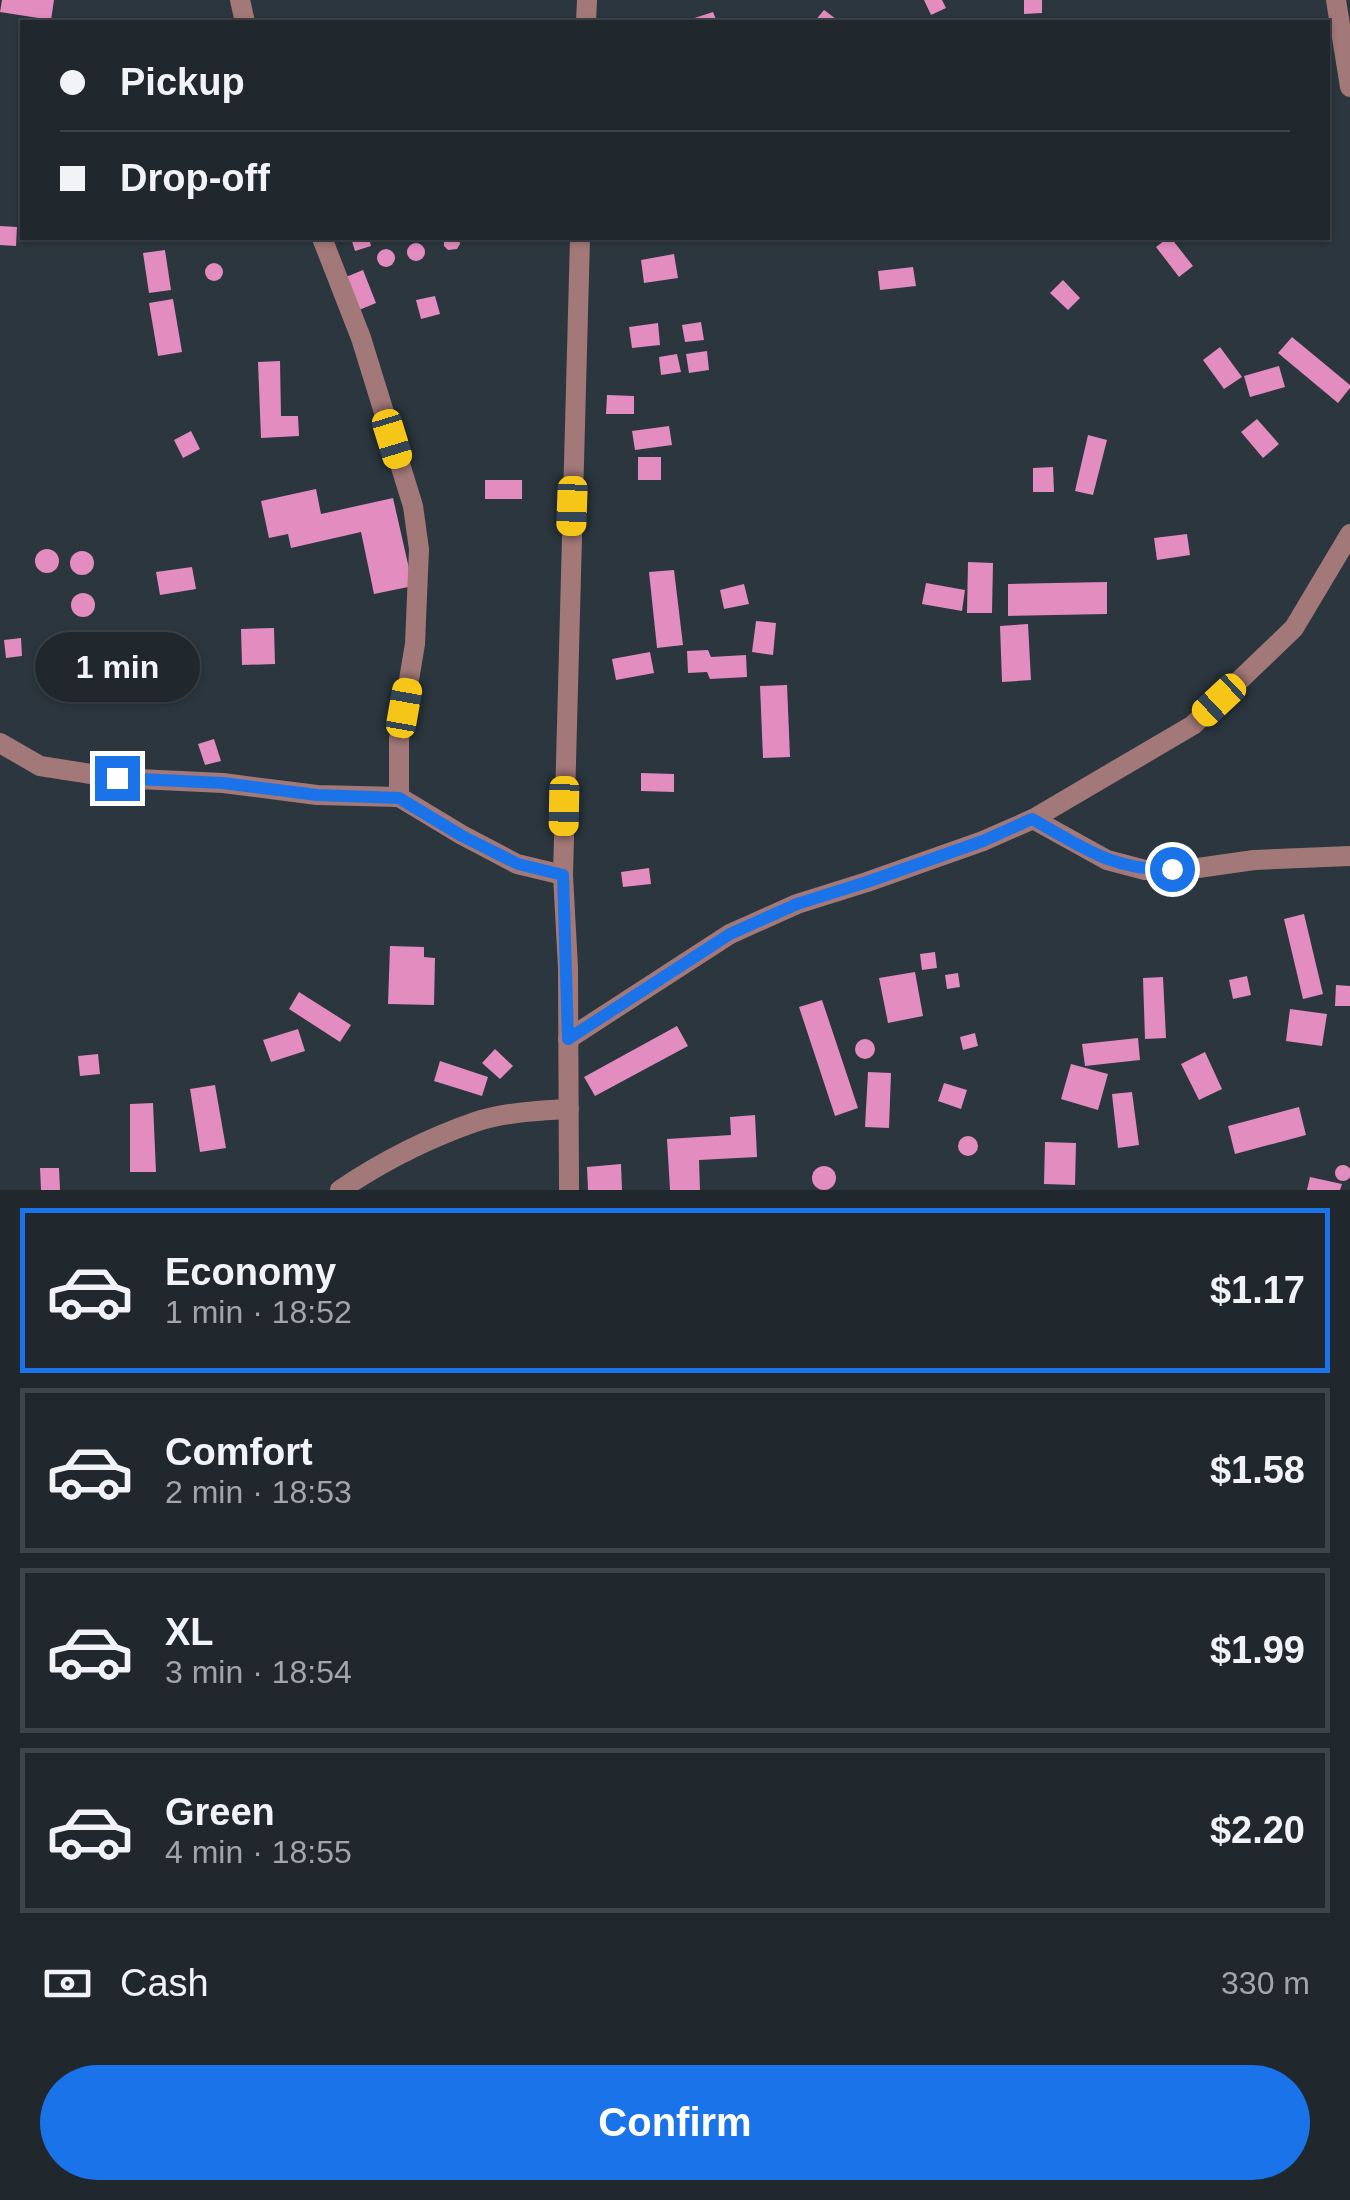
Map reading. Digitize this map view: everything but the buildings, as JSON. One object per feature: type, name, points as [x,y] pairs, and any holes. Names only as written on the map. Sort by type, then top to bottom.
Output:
[{"type":"street","points":[[1336,0],[1350,86]]},
{"type":"street","points":[[323,240],[360,338],[413,506],[419,549],[415,644],[399,738],[399,798]]},
{"type":"street","points":[[569,1190],[563,875],[580,240]]},
{"type":"street","points":[[568,1039],[730,934],[797,904],[983,841],[1032,819],[1193,725],[1294,628],[1350,534]]},
{"type":"street","points":[[0,743],[40,766],[117,778],[399,798],[518,864],[563,875]]},
{"type":"street","points":[[1032,819],[1107,860],[1145,870],[1350,856]]},
{"type":"street","points":[[340,1190],[374,1167],[476,1122],[523,1111],[569,1109]]},
{"type":"route","points":[[117,778],[399,798],[518,864],[563,875],[568,1039],[730,934],[797,904],[983,841],[1032,819],[1107,860],[1145,870],[1172,869]]}]
